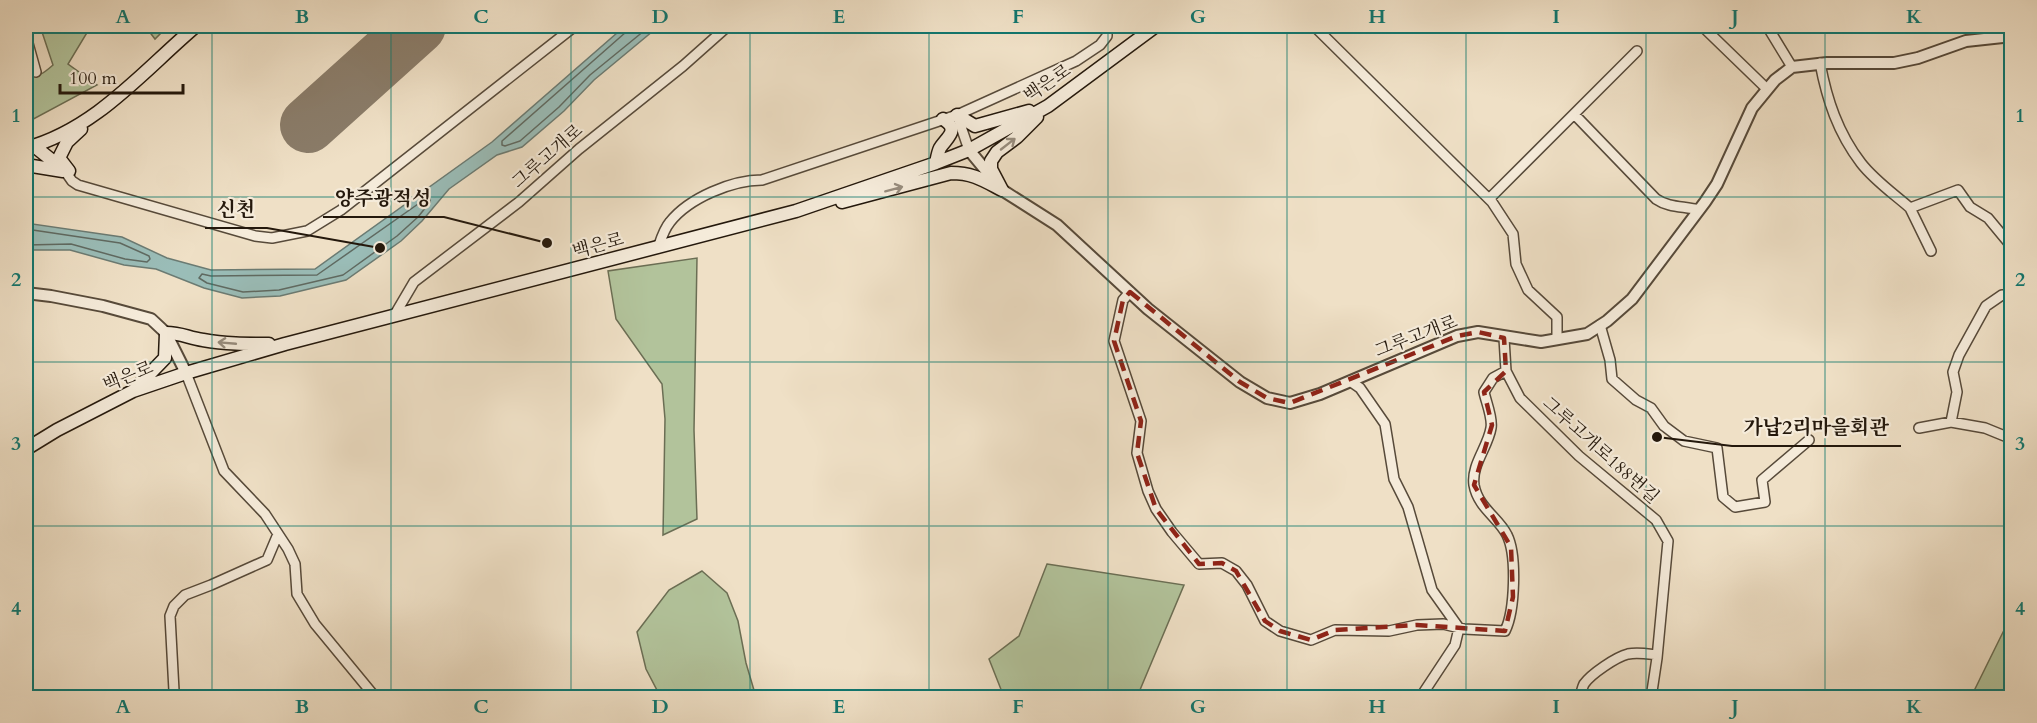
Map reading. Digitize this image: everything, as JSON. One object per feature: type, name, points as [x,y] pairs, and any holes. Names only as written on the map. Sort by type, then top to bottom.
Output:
[{"type":"main road","points":[[30,147],[43,143],[82,123],[100,110],[131,86],[196,26]]},
{"type":"main road","name":"백은로","points":[[26,449],[57,430],[133,391],[186,373],[285,344],[796,211],[936,163],[969,150],[1048,106],[1156,26]]},
{"type":"main road","points":[[957,115],[975,126],[1048,106]]},
{"type":"main road","points":[[1002,190],[991,169],[992,161],[998,152],[1017,137],[1048,106]]},
{"type":"main road","points":[[67,171],[59,158],[67,142],[100,110]]},
{"type":"main road","points":[[936,163],[940,147],[950,137],[951,128],[948,122],[943,120]]},
{"type":"main road","points":[[30,147],[67,171]]},
{"type":"main road","points":[[26,165],[67,171]]},
{"type":"main road","points":[[796,211],[864,197],[951,173],[967,173],[979,177],[1002,190]]},
{"type":"main road","points":[[133,391],[165,358],[166,333],[180,333],[200,340],[229,344],[285,344]]},
{"type":"street","points":[[67,171],[72,181],[78,185],[255,236],[272,238],[307,231],[341,210],[575,26]]},
{"type":"street","name":"그루고개로","points":[[394,316],[414,282],[519,202],[579,149],[729,26]]},
{"type":"street","points":[[658,248],[670,222],[686,208],[718,189],[749,180],[762,180],[957,115],[1076,61],[1100,45],[1107,36],[1107,26]]},
{"type":"street","points":[[1314,26],[1489,199],[1513,234],[1516,264],[1528,290],[1557,317],[1557,339]]},
{"type":"street","points":[[1703,26],[1767,88]]},
{"type":"street","points":[[1767,26],[1792,67],[1820,63],[1894,63],[1918,58],[1966,41],[2012,35],[2009,26]]},
{"type":"street","points":[[26,36],[36,72]]},
{"type":"street","points":[[1489,199],[1637,51]]},
{"type":"street","points":[[1820,63],[1826,93],[1836,123],[1861,164],[1910,208],[1931,251]]},
{"type":"street","name":"그루고개로","points":[[969,150],[1002,190],[1057,225],[1148,309],[1231,375],[1267,398],[1290,403],[1320,394],[1457,336],[1478,332],[1504,338],[1541,342],[1587,334],[1632,299],[1717,184],[1752,108],[1767,88],[1792,67]]},
{"type":"street","points":[[1574,114],[1656,199],[1665,205],[1686,206],[1699,210]]},
{"type":"street","points":[[957,115],[969,150]]},
{"type":"street","points":[[1910,208],[1958,190],[1970,207],[1988,218],[2012,247]]},
{"type":"street","points":[[1130,292],[1123,300],[1114,341],[1141,421],[1137,453],[1148,491],[1161,517],[1199,564],[1222,563],[1236,571],[1247,585],[1265,621],[1280,631],[1311,640],[1335,630],[1389,631],[1418,625],[1443,624],[1459,628],[1506,631],[1513,597],[1511,547],[1507,534],[1485,509],[1474,485],[1476,467],[1486,446],[1492,425],[1484,392],[1493,378],[1506,371]]},
{"type":"street","points":[[26,293],[127,312],[151,319],[166,333],[186,373],[224,471],[265,514],[295,564],[297,594],[315,624],[376,698]]},
{"type":"street","points":[[1951,422],[1957,392],[1953,372],[1959,355],[1986,306],[2002,295],[2012,295]]},
{"type":"street","points":[[1600,325],[1610,360],[1612,379],[1636,400],[1651,408],[1664,426],[1684,441],[1717,448],[1723,497],[1735,507],[1765,502],[1762,480],[1809,440]]},
{"type":"street","name":"그루고개로188번길","points":[[1504,338],[1506,371],[1520,398],[1579,456],[1656,520],[1668,541],[1651,698]]},
{"type":"street","points":[[1350,381],[1360,388],[1385,424],[1394,479],[1408,507],[1432,590],[1459,628],[1455,645],[1420,698]]},
{"type":"street","points":[[1919,428],[1951,422],[1984,428],[2012,439]]},
{"type":"street","points":[[172,694],[170,616],[174,606],[184,595],[267,560],[278,534]]},
{"type":"street","points":[[1580,698],[1583,685],[1612,661],[1637,653],[1657,655]]},
{"type":"highlighted area","points":[[1130,292],[1240,382],[1267,398],[1290,403],[1457,336],[1478,332],[1504,338],[1506,371],[1484,392],[1492,425],[1474,485],[1511,547],[1513,597],[1505,631],[1417,625],[1335,630],[1311,640],[1280,631],[1265,621],[1236,571],[1222,563],[1199,564],[1156,509],[1137,453],[1141,421],[1114,341],[1123,300]]},
{"type":"green space","points":[[40,26],[91,26],[68,64],[97,85],[26,123],[26,72],[34,75],[40,74],[53,65]]},
{"type":"green space","points":[[145,26],[162,26],[165,29],[155,39]]},
{"type":"green space","points":[[697,258],[694,430],[697,519],[663,535],[665,419],[662,384],[616,319],[608,271]]},
{"type":"green space","points":[[1047,564],[1184,585],[1137,697],[1004,697],[989,659],[1019,636]]},
{"type":"green space","points":[[702,571],[727,593],[738,621],[746,663],[756,697],[675,697],[658,692],[646,669],[637,632],[669,590]]},
{"type":"green space","points":[[2011,616],[2011,697],[1971,697]]},
{"type":"water","points":[[625,26],[659,26],[594,80],[564,111],[522,147],[497,155],[449,189],[422,221],[401,241],[346,280],[280,296],[242,298],[204,288],[156,269],[124,265],[70,250],[26,250],[26,223],[122,237],[167,258],[211,270],[315,269],[492,142]]},
{"type":"runway","points":[[308,125],[418,26]]},
{"type":"place","name":"양주광적성","points":[[547,243]]},
{"type":"place","name":"신천","points":[[380,248]]},
{"type":"place","name":"가납2리마을회관","points":[[1657,437]]}]
